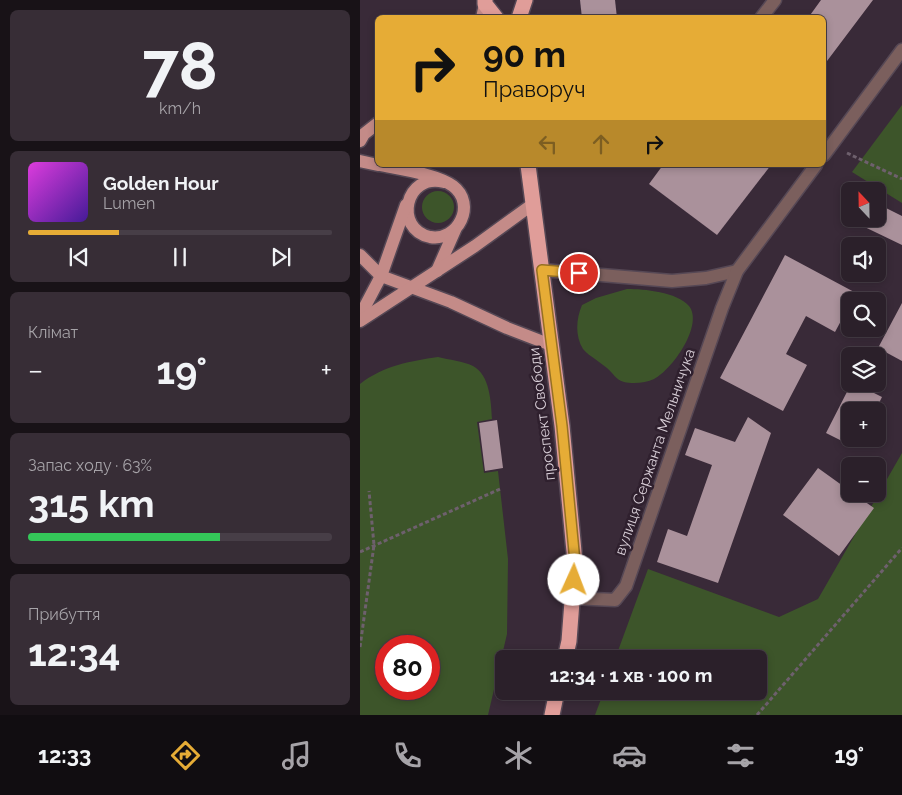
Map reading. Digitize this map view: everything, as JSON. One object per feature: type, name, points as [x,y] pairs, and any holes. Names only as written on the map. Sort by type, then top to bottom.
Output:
[{"type":"highway","points":[[520,15],[525,0]]},
{"type":"highway","name":"проспект Свободи","points":[[528,167],[562,426],[575,562],[567,650]]},
{"type":"highway","points":[[552,715],[555,700]]},
{"type":"main road","points":[[360,141],[364,134],[375,125]]},
{"type":"main road","points":[[360,159],[375,156]]},
{"type":"main road","points":[[360,159],[375,164]]},
{"type":"main road","points":[[400,167],[421,169],[458,190],[464,205],[462,221],[455,230],[437,271]]},
{"type":"main road","points":[[360,316],[381,276],[421,169]]},
{"type":"main road","points":[[444,182],[434,180],[416,188],[408,202],[408,215],[414,227],[430,237],[444,236],[455,230]]},
{"type":"main road","points":[[360,321],[437,271],[533,204]]},
{"type":"main road","points":[[360,255],[381,276],[451,302],[507,328],[551,345]]},
{"type":"street","points":[[763,15],[774,0]]},
{"type":"street","points":[[827,150],[902,50]]},
{"type":"street","name":"вулиця Сержанта Мельничука","points":[[572,598],[615,600],[626,586],[722,308],[737,271],[815,167]]},
{"type":"street","points":[[542,270],[672,281],[706,278],[737,271]]},
{"type":"path","points":[[827,150],[902,179]]},
{"type":"path","points":[[360,552],[500,489]]},
{"type":"path","points":[[360,647],[374,545],[369,491]]},
{"type":"path","points":[[757,715],[902,548]]},
{"type":"green space","points":[[902,105],[902,203],[886,193],[886,182],[868,182],[852,172]]},
{"type":"green space","points":[[438,191],[450,195],[454,207],[450,219],[438,223],[426,219],[422,207],[426,195]]},
{"type":"green space","points":[[627,289],[651,291],[677,297],[689,306],[693,314],[689,335],[677,357],[661,374],[654,379],[643,382],[628,383],[619,380],[584,350],[579,339],[578,316],[582,305],[596,298]]},
{"type":"green space","points":[[438,357],[473,366],[483,376],[488,389],[492,419],[477,422],[484,473],[498,471],[508,559],[507,634],[503,650],[495,650],[495,685],[488,715],[360,715],[360,384],[378,373],[407,363]]},
{"type":"green space","points":[[902,453],[902,715],[595,715],[601,700],[767,700],[767,650],[618,650],[648,569],[779,617],[818,599],[874,502],[886,502],[886,481]]},
{"type":"building","points":[[580,0],[615,0],[617,15],[582,15]]},
{"type":"building","points":[[821,0],[873,0],[826,62],[826,15],[810,15]]},
{"type":"building","points":[[662,167],[769,167],[717,235],[649,184]]},
{"type":"building","points":[[886,208],[902,216],[902,245],[867,228],[886,228]]},
{"type":"building","points":[[785,255],[854,292],[841,292],[841,321],[835,332],[806,316],[786,354],[807,365],[783,411],[720,378]]},
{"type":"building","points":[[902,303],[902,361],[886,352],[886,347],[879,347],[884,337],[886,337],[886,333]]},
{"type":"building","points":[[847,392],[872,392],[882,397],[880,402],[842,402]]},
{"type":"building","points":[[841,404],[841,440],[826,433]]},
{"type":"building","points":[[748,417],[771,433],[718,583],[657,562],[668,529],[687,536],[712,465],[685,455],[695,428],[735,442]]},
{"type":"building","points":[[497,420],[503,468],[485,471],[479,423]]},
{"type":"building","points":[[818,468],[841,485],[841,502],[865,502],[874,508],[839,556],[783,515]]},
{"type":"route","points":[[574,580],[575,562],[562,426],[542,270],[579,273]]}]
